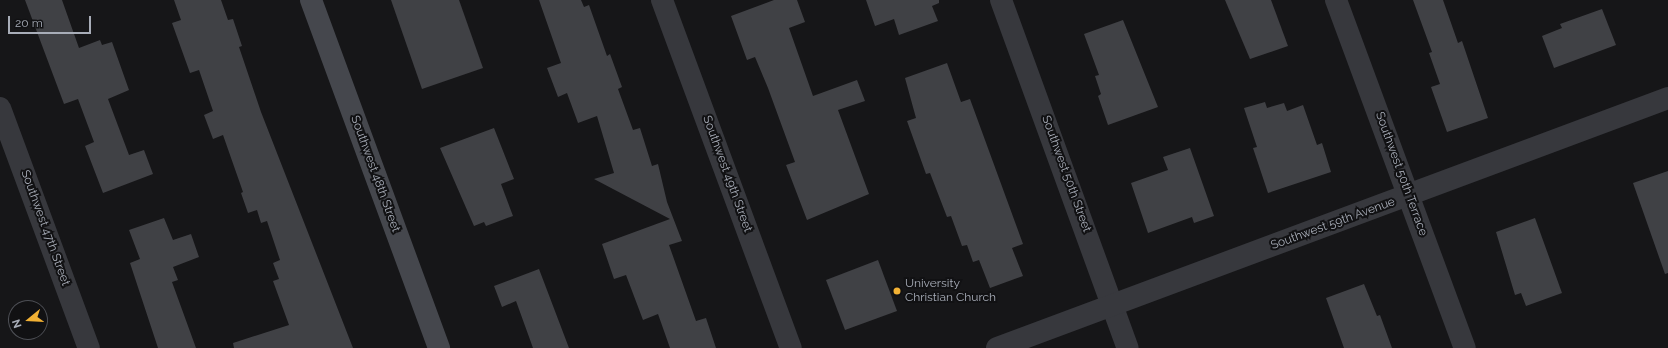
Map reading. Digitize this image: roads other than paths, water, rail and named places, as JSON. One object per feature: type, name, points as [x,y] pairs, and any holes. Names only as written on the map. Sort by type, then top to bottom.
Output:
[{"type":"street","name":"Southwest 48th Street","points":[[310,0],[439,348]]},
{"type":"street","name":"Southwest 49th Street","points":[[662,0],[791,348]]},
{"type":"street","name":"Southwest 50th Street","points":[[1001,0],[1128,348]]},
{"type":"street","name":"Southwest 50th Terrace","points":[[1336,0],[1465,348]]},
{"type":"street","name":"Southwest 59th Avenue","points":[[997,348],[1409,196],[1668,98]]},
{"type":"street","name":"Southwest 47th Street","points":[[0,108],[89,348]]},
{"type":"place","name":"University Christian Church","points":[[897,291]]}]
